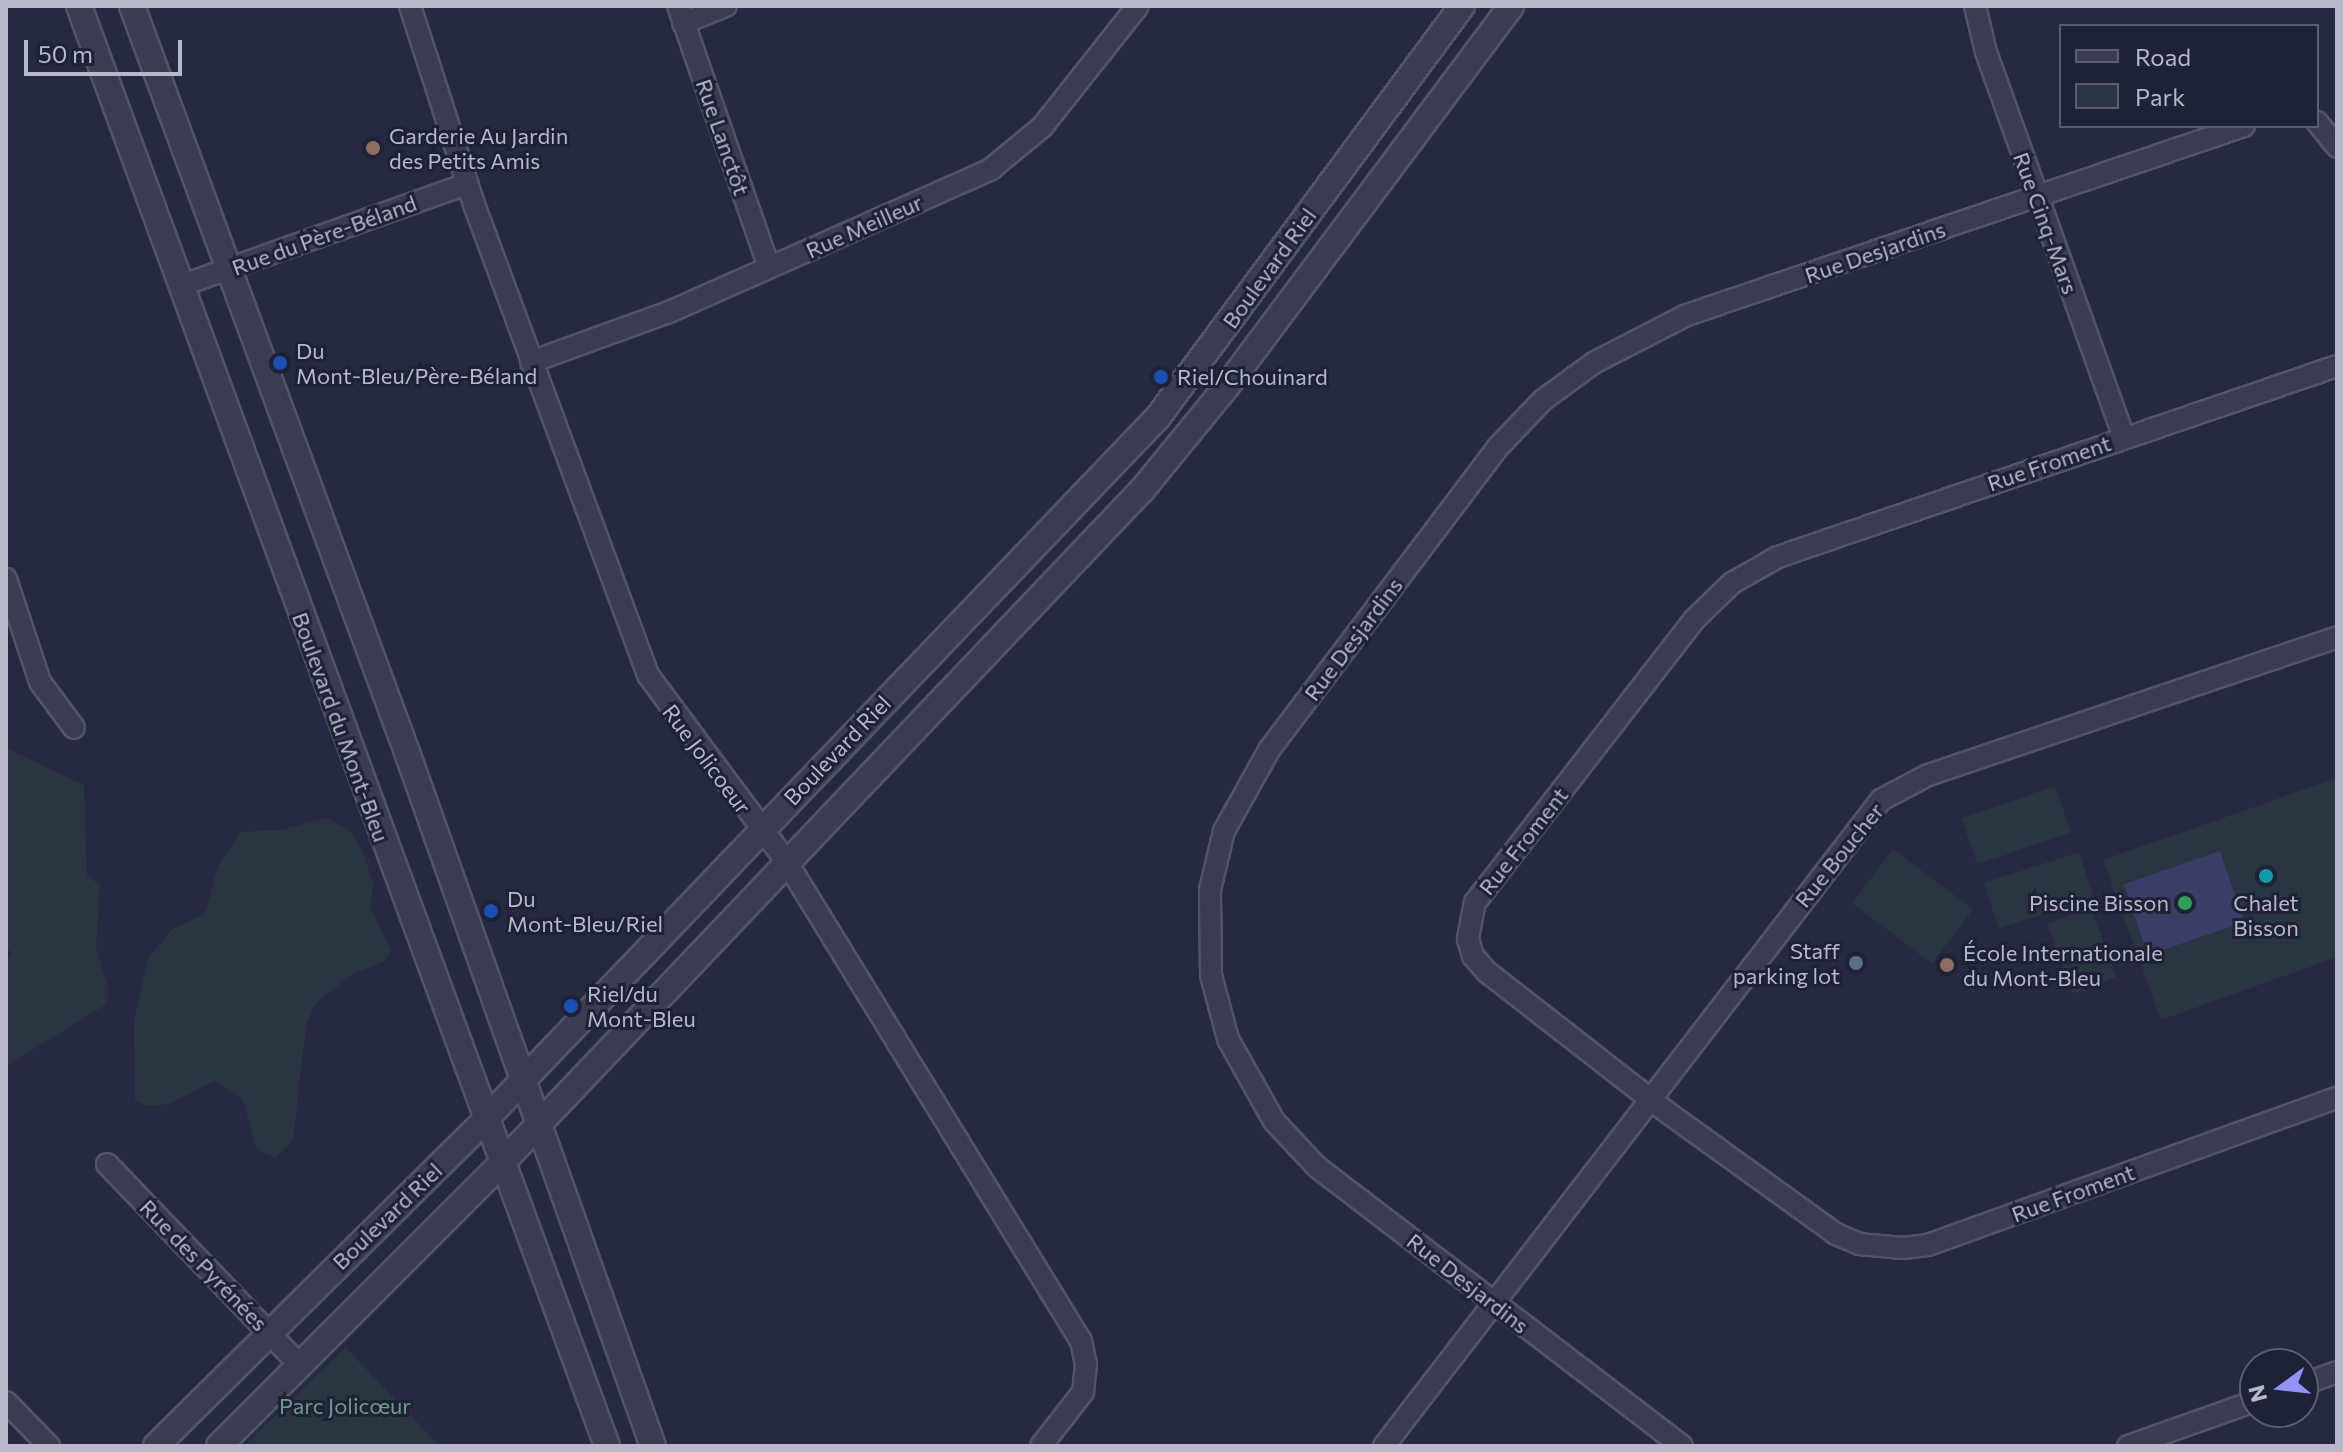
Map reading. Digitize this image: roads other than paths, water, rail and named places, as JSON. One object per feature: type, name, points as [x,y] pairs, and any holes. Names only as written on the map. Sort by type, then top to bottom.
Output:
[{"type":"street","name":"Boulevard du Mont-Bleu","points":[[79,6],[501,1164],[607,1446]]},
{"type":"street","points":[[132,6],[653,1446]]},
{"type":"street","name":"Rue Jolicoeur","points":[[410,6],[467,184],[648,675],[760,831],[786,861],[1081,1341],[1086,1364],[1083,1392],[1041,1446]]},
{"type":"street","points":[[681,15],[726,6]]},
{"type":"street","name":"Rue Meilleur","points":[[531,362],[769,268],[964,182],[1019,150],[1138,6]]},
{"type":"street","name":"Boulevard Riel","points":[[156,1446],[485,1120],[1113,465],[1199,363],[1462,6]]},
{"type":"street","name":"Boulevard Riel","points":[[219,1446],[538,1126],[786,861],[1122,511],[1227,386],[1511,6]]},
{"type":"street","name":"Rue Cinq-Mars","points":[[1975,6],[2036,197],[2124,437]]},
{"type":"street","name":"Rue Lanctôt","points":[[681,15],[769,268]]},
{"type":"street","points":[[2319,124],[2337,147]]},
{"type":"street","name":"Rue Desjardins","points":[[1682,1446],[1295,1147],[1240,1066],[1218,1009],[1209,945],[1214,860],[1235,805],[1269,750],[1497,448],[1551,394],[1627,344],[1687,315],[2238,128]]},
{"type":"street","name":"Rue du Père-Béland","points":[[180,286],[467,184]]},
{"type":"street","points":[[1199,363],[1227,386]]},
{"type":"street","name":"Rue Froment","points":[[2337,366],[1778,557],[1732,583],[1694,620],[1475,902],[1469,920],[1473,956],[1651,1099],[1836,1234],[1859,1244],[1903,1248],[1928,1245],[2337,1098]]},
{"type":"street","points":[[6,579],[40,682],[74,728]]},
{"type":"street","name":"Rue Boucher","points":[[1384,1446],[1881,800],[1942,769],[2337,637]]},
{"type":"street","name":"Rue des Pyrénées","points":[[107,1164],[301,1366]]},
{"type":"street","points":[[6,1402],[49,1446]]},
{"type":"street","points":[[2128,1446],[2239,1407]]},
{"type":"water","name":"Piscine Bisson","points":[[2220,851],[2244,922],[2148,955],[2124,884]]},
{"type":"place","name":"Garderie Au Jardin des Petits Amis","points":[[373,148]]},
{"type":"place","name":"Du Mont-Bleu/Père-Béland","points":[[280,363]]},
{"type":"place","name":"Riel/Chouinard","points":[[1161,377]]},
{"type":"place","name":"Chalet Bisson","points":[[2266,876]]},
{"type":"place","name":"Piscine Bisson","points":[[2185,903]]},
{"type":"place","name":"Du Mont-Bleu/Riel","points":[[491,911]]},
{"type":"place","name":"Staff parking lot","points":[[1856,963]]},
{"type":"place","name":"École Internationale du Mont-Bleu","points":[[1947,965]]},
{"type":"place","name":"Riel/du Mont-Bleu","points":[[571,1006]]},
{"type":"park label","name":"Parc Jolicœur","points":[[345,1406]]}]
